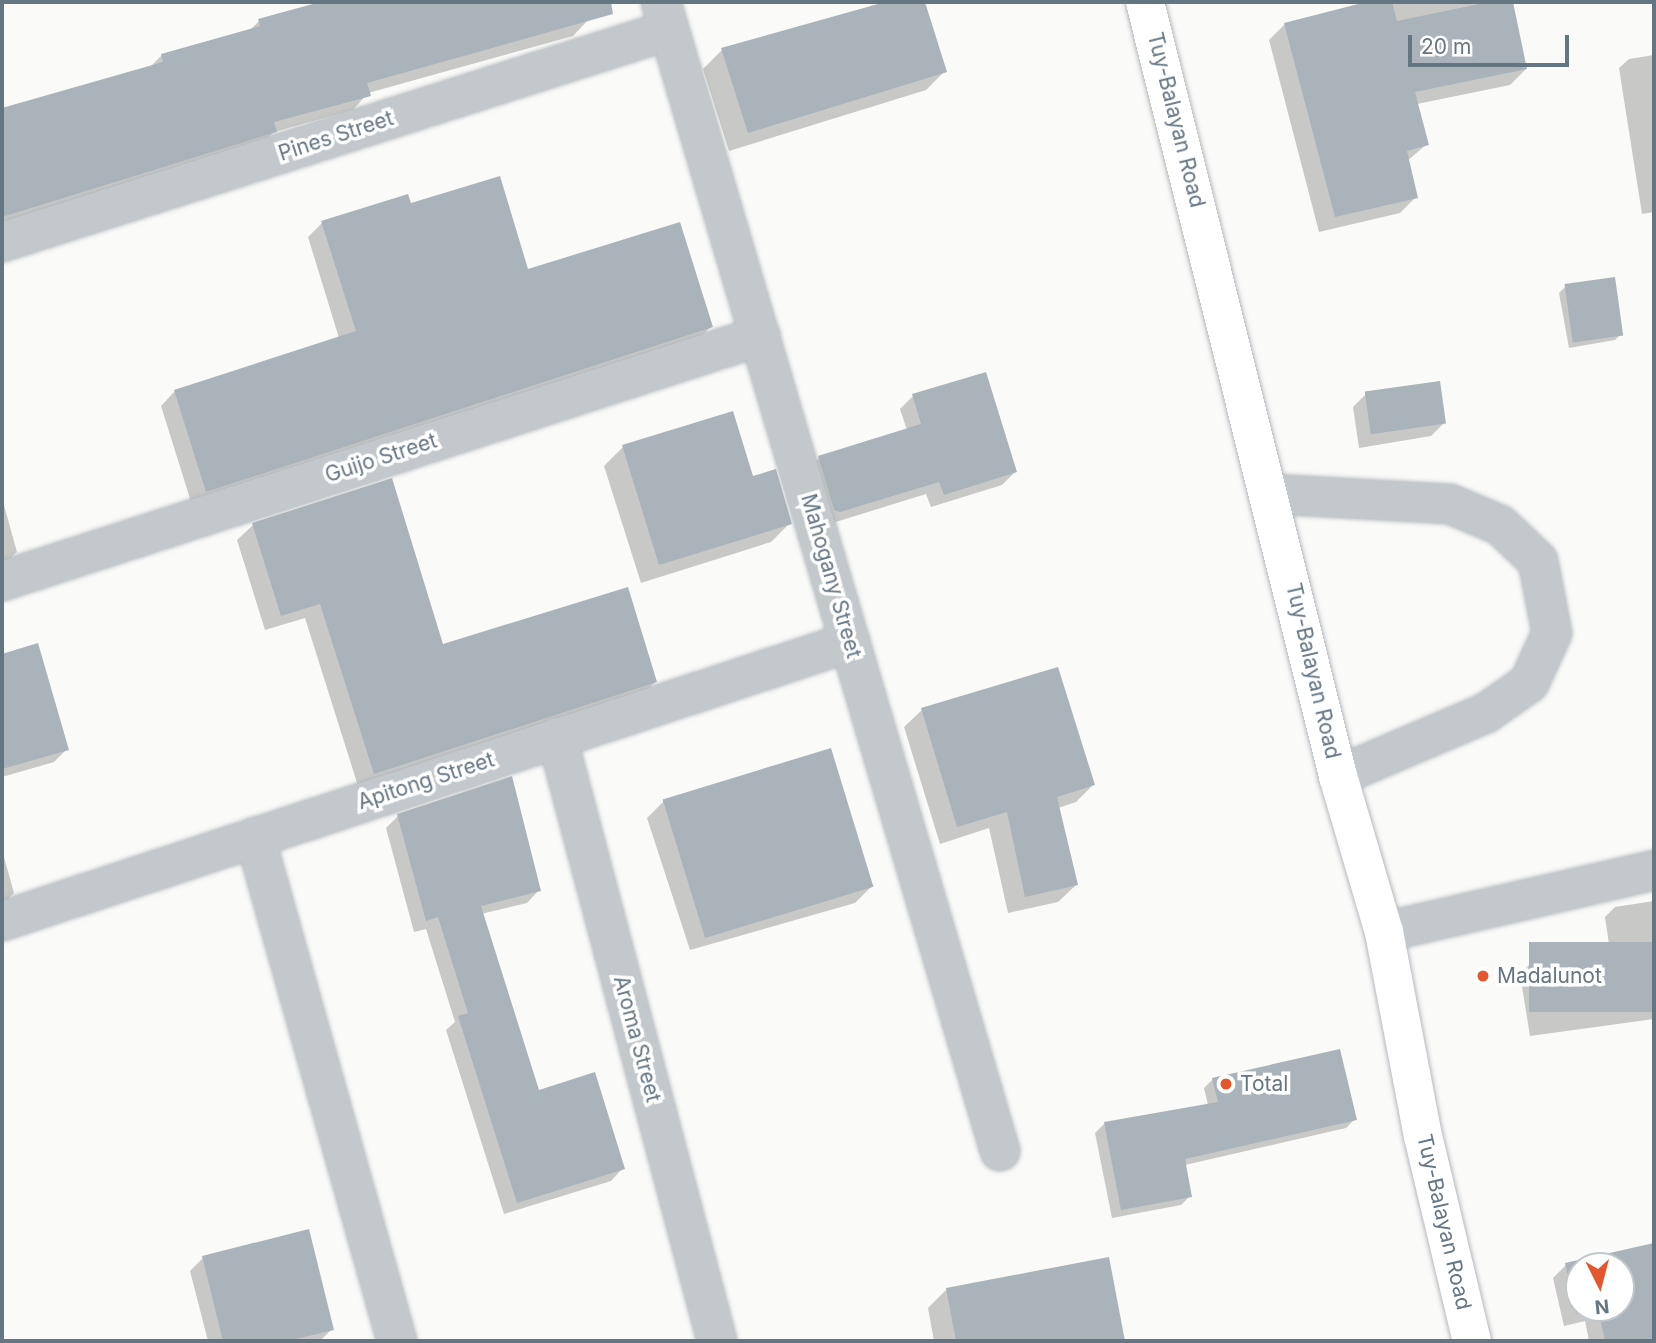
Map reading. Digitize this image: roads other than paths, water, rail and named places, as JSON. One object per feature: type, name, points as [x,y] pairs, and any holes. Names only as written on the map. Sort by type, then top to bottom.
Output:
[{"type":"main road","name":"Tuy-Balayan Road","points":[[1145,2],[1271,494],[1338,776],[1384,932],[1423,1136],[1472,1341]]},
{"type":"street","name":"Pines Street","points":[[2,242],[665,16]]},
{"type":"street","name":"Mahogany Street","points":[[665,16],[1000,1151]]},
{"type":"street","name":"Guijo Street","points":[[2,581],[760,335]]},
{"type":"street","points":[[1271,494],[1450,504],[1500,525],[1538,561],[1552,633],[1529,683],[1486,713],[1338,776]]},
{"type":"street","name":"Apitong Street","points":[[2,921],[850,642]]},
{"type":"street","name":"Aroma Street","points":[[557,737],[717,1341]]},
{"type":"street","points":[[255,837],[397,1341]]},
{"type":"street","points":[[1384,932],[1654,870]]},
{"type":"place","name":"Madalunot","points":[[1483,976]]},
{"type":"place","name":"Total","points":[[1226,1084]]}]
